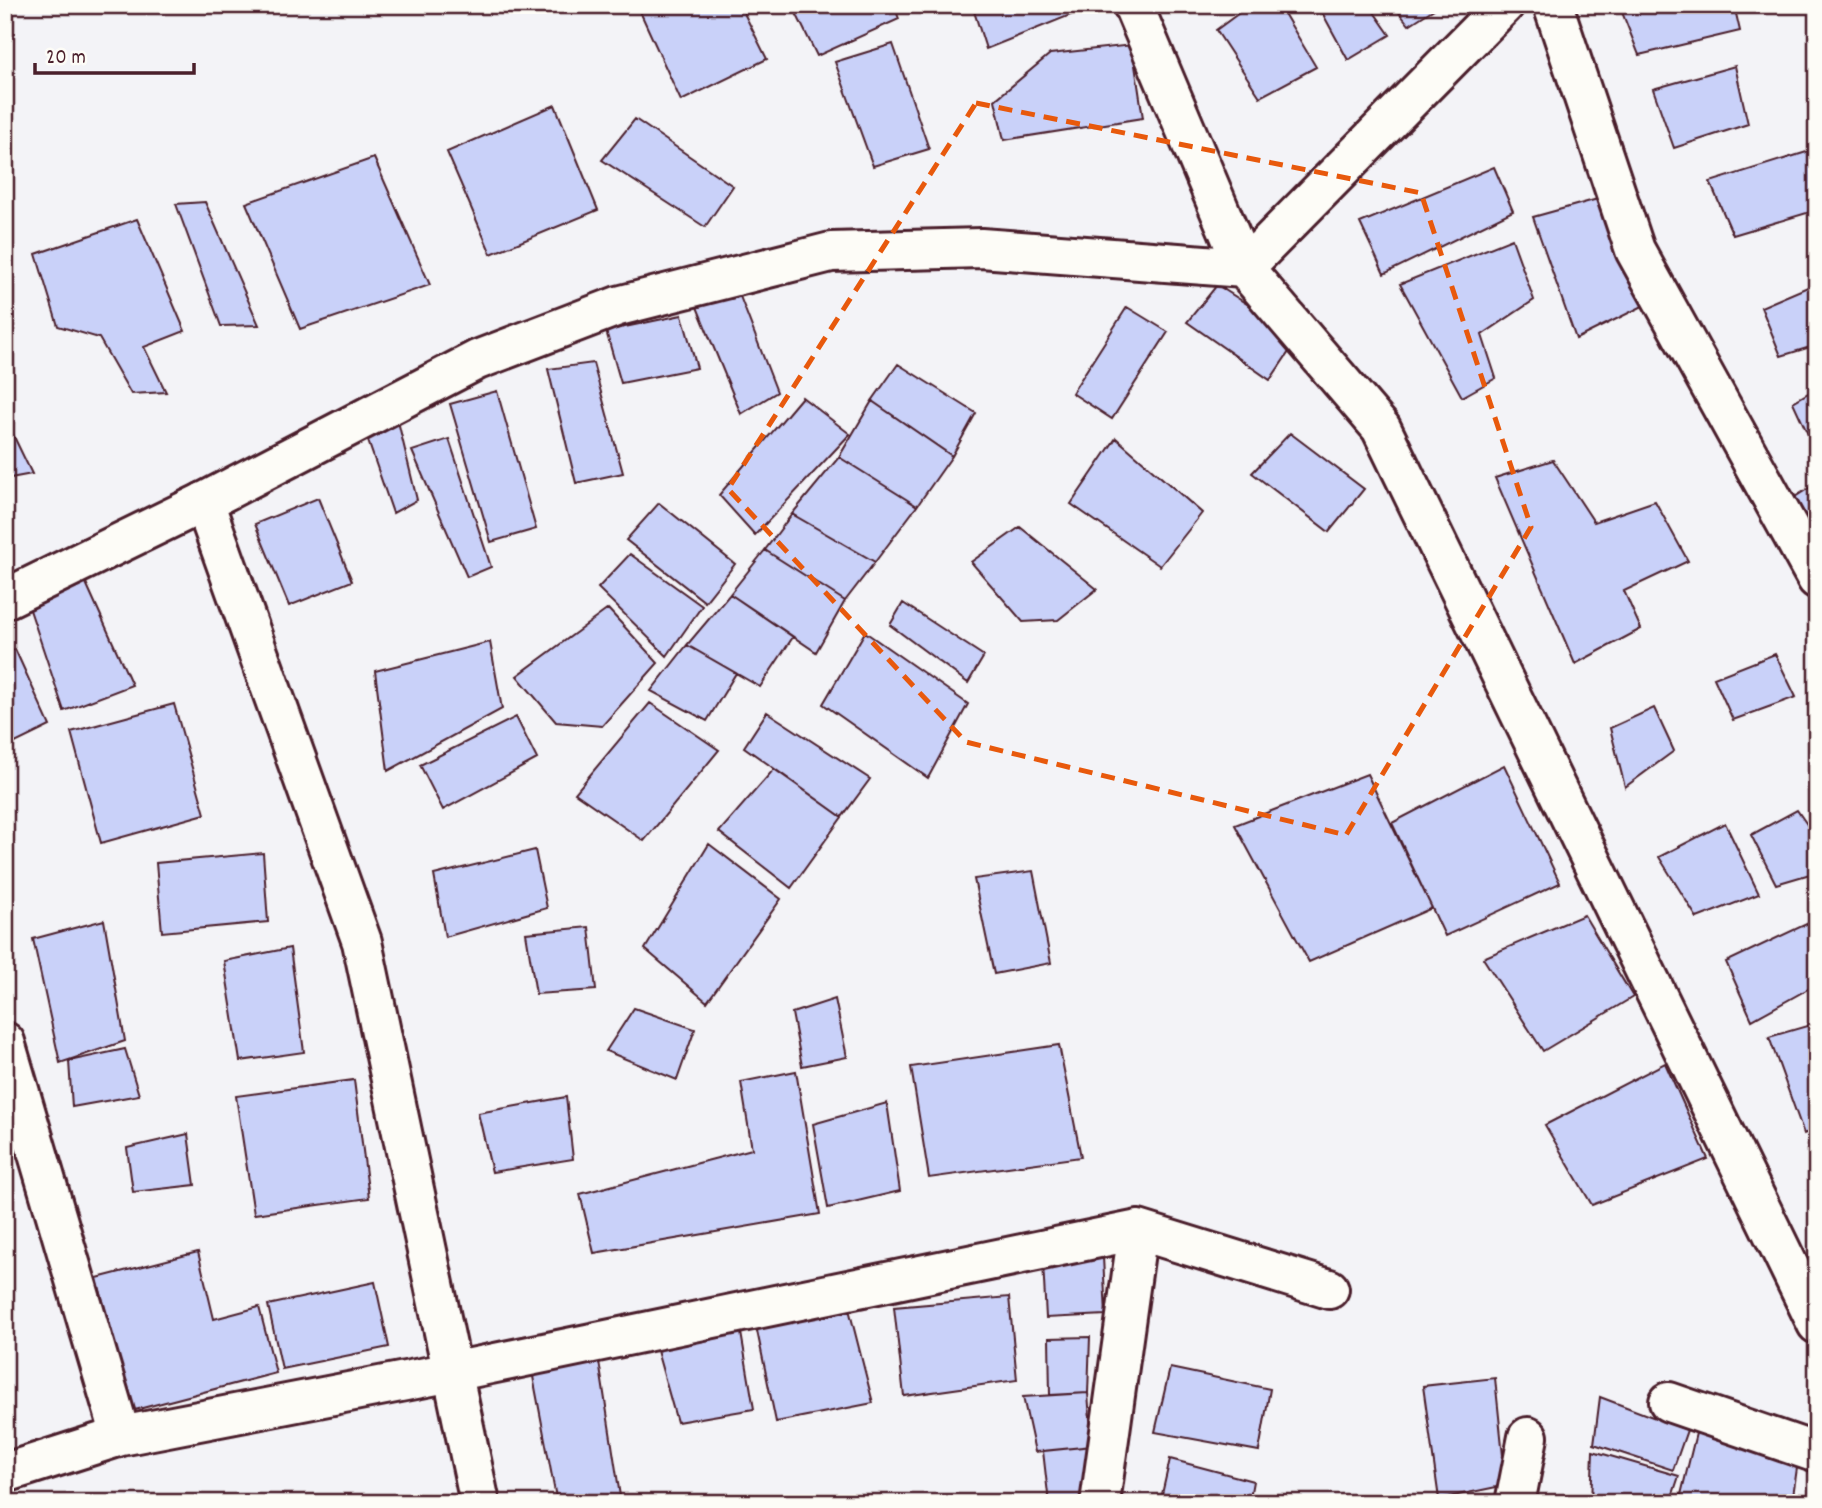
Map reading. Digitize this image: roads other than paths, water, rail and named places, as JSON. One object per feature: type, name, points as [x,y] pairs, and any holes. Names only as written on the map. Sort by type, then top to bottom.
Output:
[{"type":"street","points":[[1133,5],[1244,268],[1381,428],[1817,1324]]},
{"type":"street","points":[[5,599],[204,502],[477,360],[618,306],[831,252],[981,248],[1244,268],[1504,5]]},
{"type":"street","points":[[1553,5],[1635,250],[1817,579]]},
{"type":"street","points":[[204,502],[362,942],[480,1503]]},
{"type":"street","points":[[5,1042],[121,1436]]},
{"type":"street","points":[[1100,1503],[1138,1230]]},
{"type":"street","points":[[5,1473],[121,1436],[452,1372],[1138,1230],[1329,1289]]},
{"type":"street","points":[[1669,1402],[1817,1453]]},
{"type":"street","points":[[1515,1503],[1528,1437]]}]
